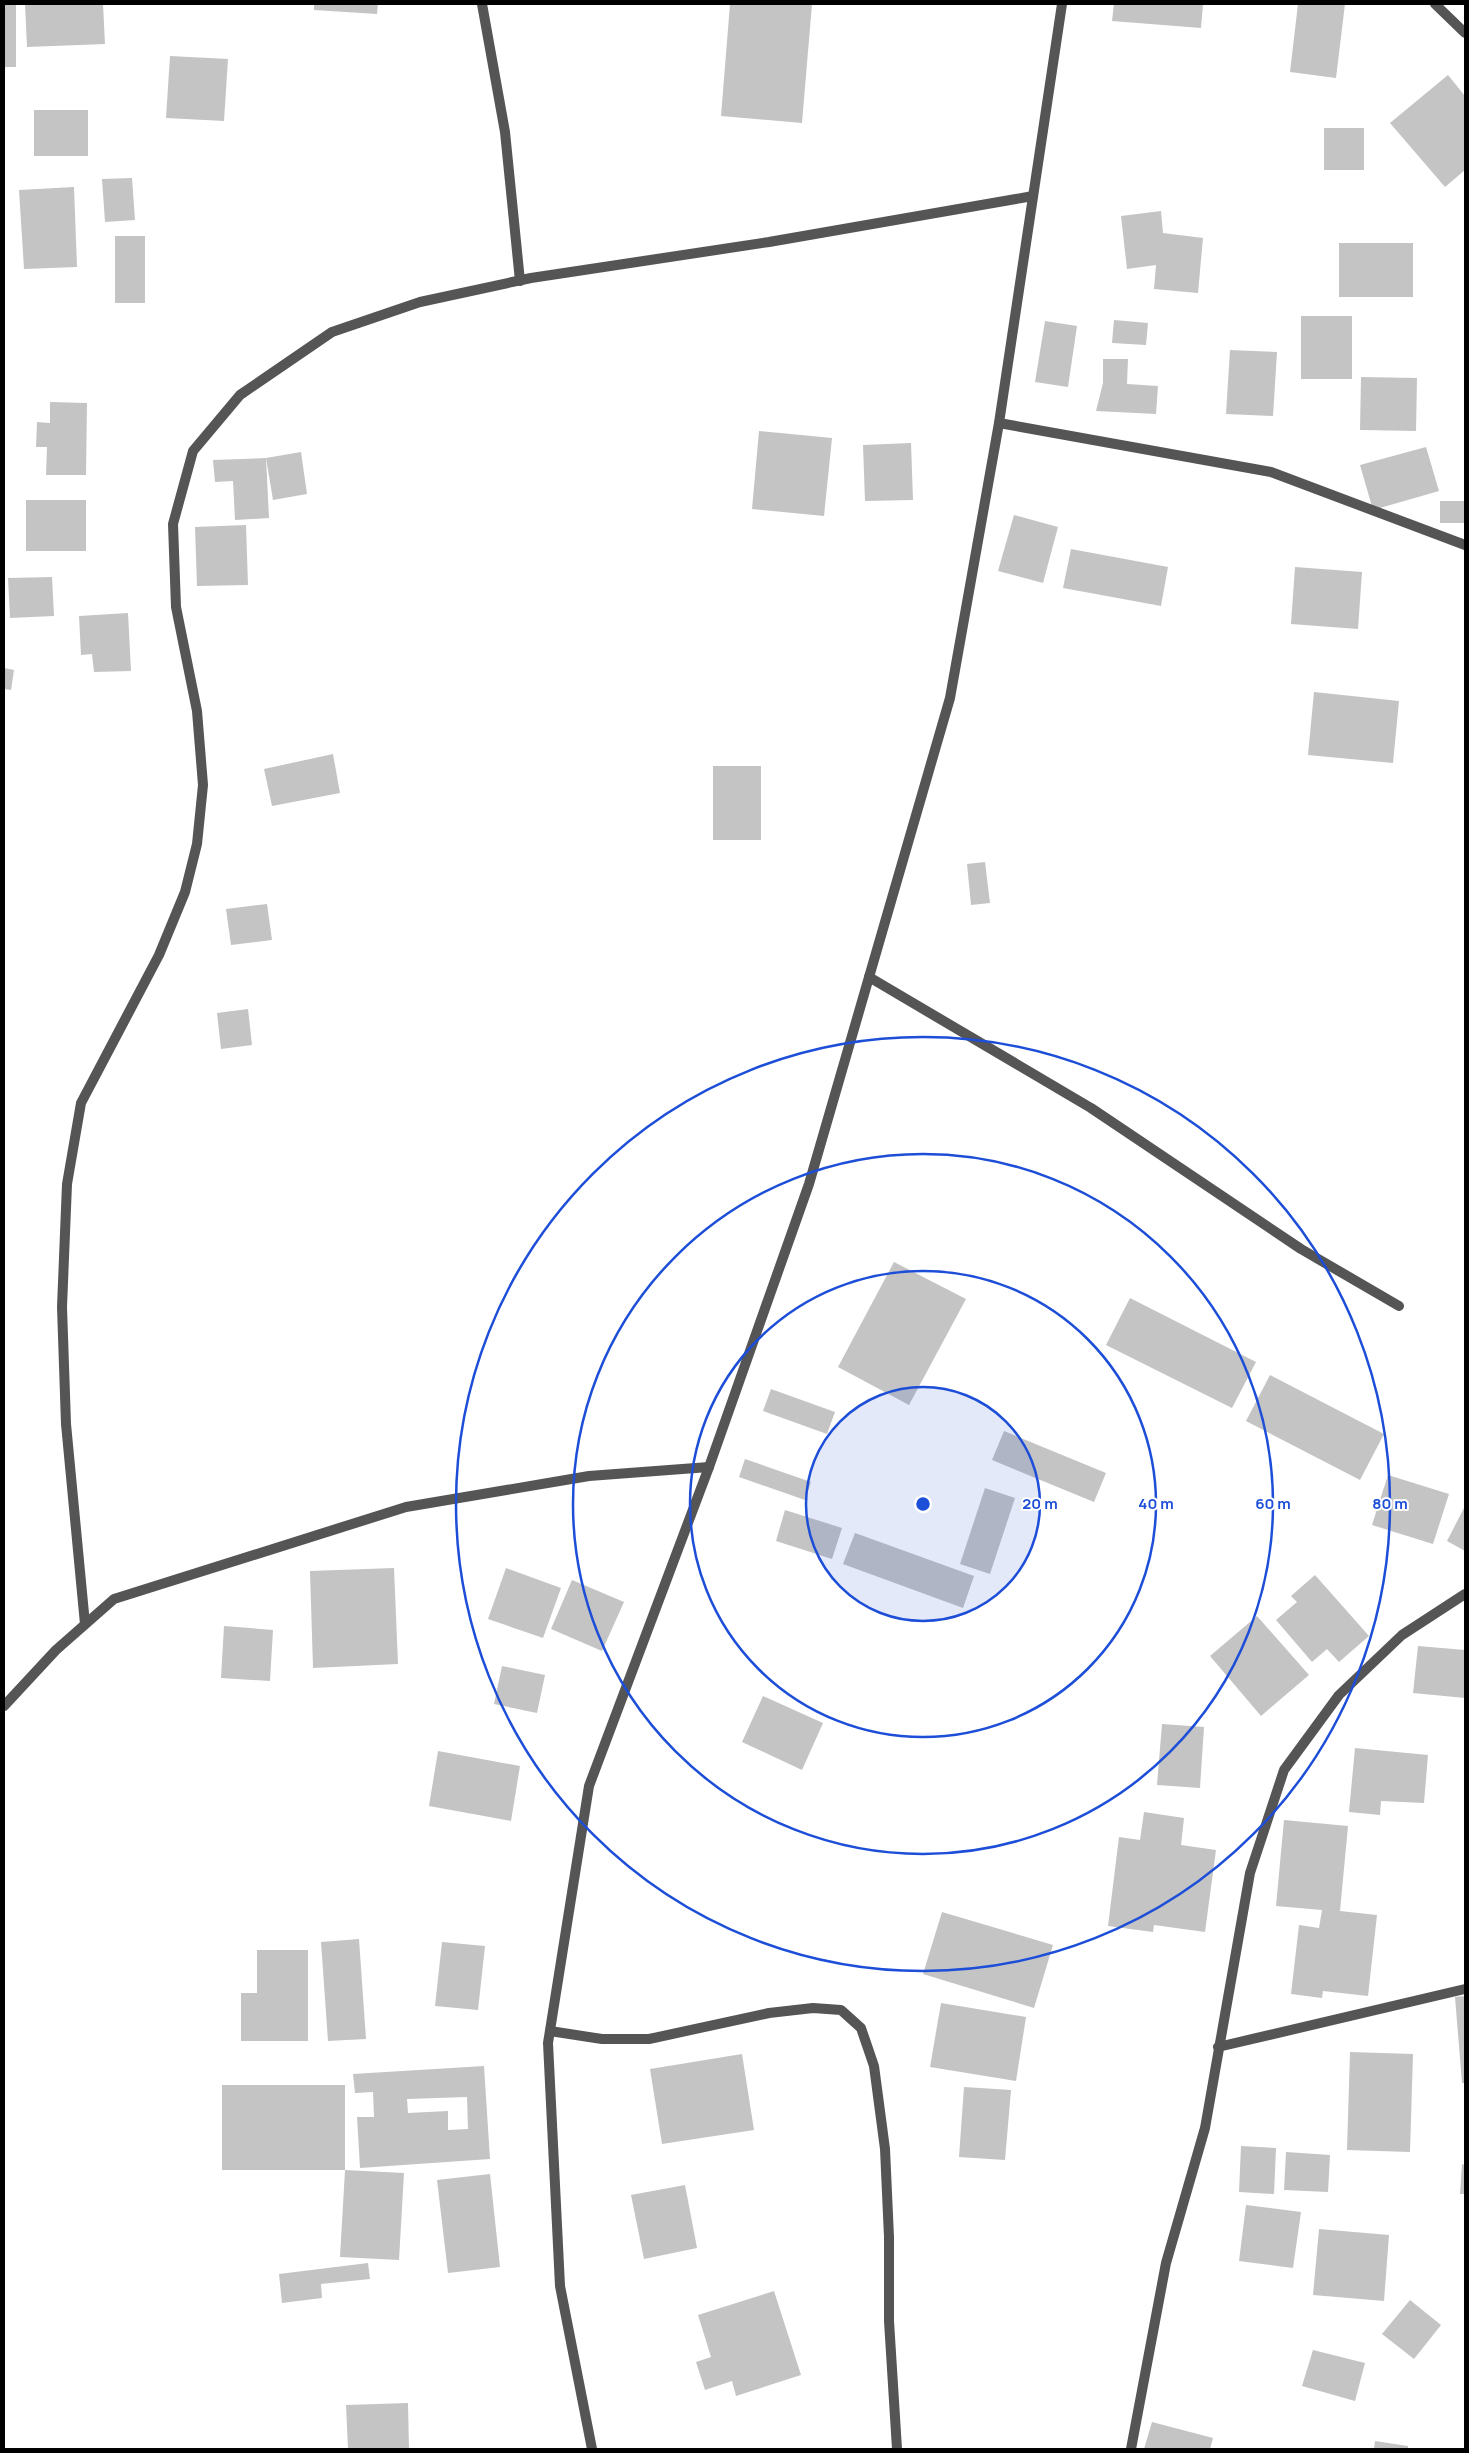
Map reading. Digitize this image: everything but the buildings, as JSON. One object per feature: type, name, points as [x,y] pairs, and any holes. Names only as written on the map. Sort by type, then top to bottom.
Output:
[{"type":"street","points":[[482,4],[505,132],[520,281]]},
{"type":"street","points":[[592,2449],[560,2286],[548,2042],[589,1786],[709,1467],[809,1184],[950,698],[999,423],[1062,4]]},
{"type":"street","points":[[1435,4],[1465,33]]},
{"type":"street","points":[[84,1624],[66,1424],[62,1308],[67,1184],[81,1103],[159,955],[185,892],[197,844],[202,785],[197,711],[176,607],[173,524],[194,450],[240,395],[332,332],[420,302],[520,281],[769,242],[1033,196]]},
{"type":"street","points":[[999,423],[1271,472],[1465,545]]},
{"type":"street","points":[[869,977],[1091,1108],[1300,1249],[1399,1306]]},
{"type":"street","points":[[4,1706],[56,1650],[114,1599],[406,1507],[589,1476],[709,1467]]},
{"type":"street","points":[[1131,2449],[1166,2263],[1205,2128],[1250,1873],[1284,1770],[1339,1695],[1402,1635],[1465,1594]]},
{"type":"street","points":[[1218,2047],[1465,1989]]},
{"type":"street","points":[[550,2031],[602,2039],[649,2039],[769,2013],[813,2008],[841,2010],[861,2028],[874,2066],[885,2149],[888,2321],[897,2449]]}]
